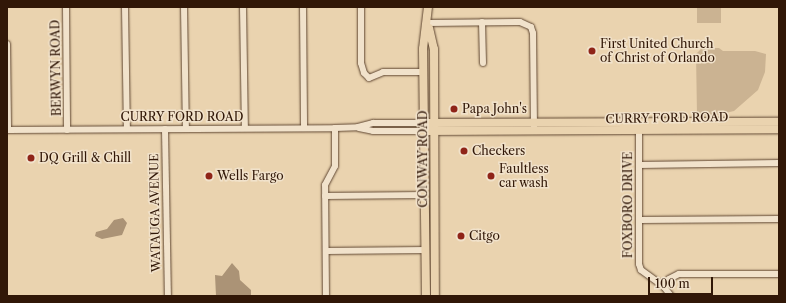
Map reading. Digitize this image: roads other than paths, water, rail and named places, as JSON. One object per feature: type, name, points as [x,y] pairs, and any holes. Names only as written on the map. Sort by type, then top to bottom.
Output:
[{"type":"main road","name":"CONWAY ROAD","points":[[426,296],[427,275],[423,50],[428,23],[428,7]]},
{"type":"main road","name":"CONWAY ROAD","points":[[428,23],[434,50],[435,296]]},
{"type":"main road","name":"CURRY FORD ROAD","points":[[639,127],[779,122]]},
{"type":"main road","name":"CURRY FORD ROAD","points":[[424,127],[639,127],[779,129]]},
{"type":"main road","points":[[427,275],[430,296]]},
{"type":"street","name":"BERWYN ROAD","points":[[66,7],[67,130]]},
{"type":"street","points":[[125,7],[127,129]]},
{"type":"street","points":[[184,7],[186,129]]},
{"type":"street","points":[[243,7],[245,128]]},
{"type":"street","points":[[303,7],[304,128]]},
{"type":"street","points":[[361,7],[363,70],[369,78],[383,72],[423,72]]},
{"type":"street","points":[[482,22],[483,63]]},
{"type":"street","points":[[428,23],[520,22],[531,27],[534,127]]},
{"type":"street","points":[[7,44],[8,130]]},
{"type":"street","name":"CURRY FORD ROAD","points":[[8,130],[335,128],[358,127],[373,123],[424,127]]},
{"type":"street","name":"FOXBORO DRIVE","points":[[639,127],[639,220],[642,270],[664,287],[671,296]]},
{"type":"street","points":[[326,296],[325,185],[335,166],[335,128]]},
{"type":"street","name":"WATAUGA AVENUE","points":[[165,129],[168,296]]},
{"type":"street","points":[[639,165],[779,163]]},
{"type":"street","points":[[325,196],[425,195]]},
{"type":"street","points":[[639,220],[779,219]]},
{"type":"street","points":[[326,251],[426,250]]},
{"type":"street","points":[[664,287],[669,279],[680,274],[779,274]]},
{"type":"place","name":"First United Church of Christ of Orlando","points":[[592,51]]},
{"type":"place","name":"Papa John's","points":[[454,109]]},
{"type":"place","name":"Checkers","points":[[464,151]]},
{"type":"place","name":"DQ Grill & Chill","points":[[31,158]]},
{"type":"place","name":"Wells Fargo","points":[[209,176]]},
{"type":"place","name":"Faultless car wash","points":[[491,176]]},
{"type":"place","name":"Citgo","points":[[461,236]]}]
